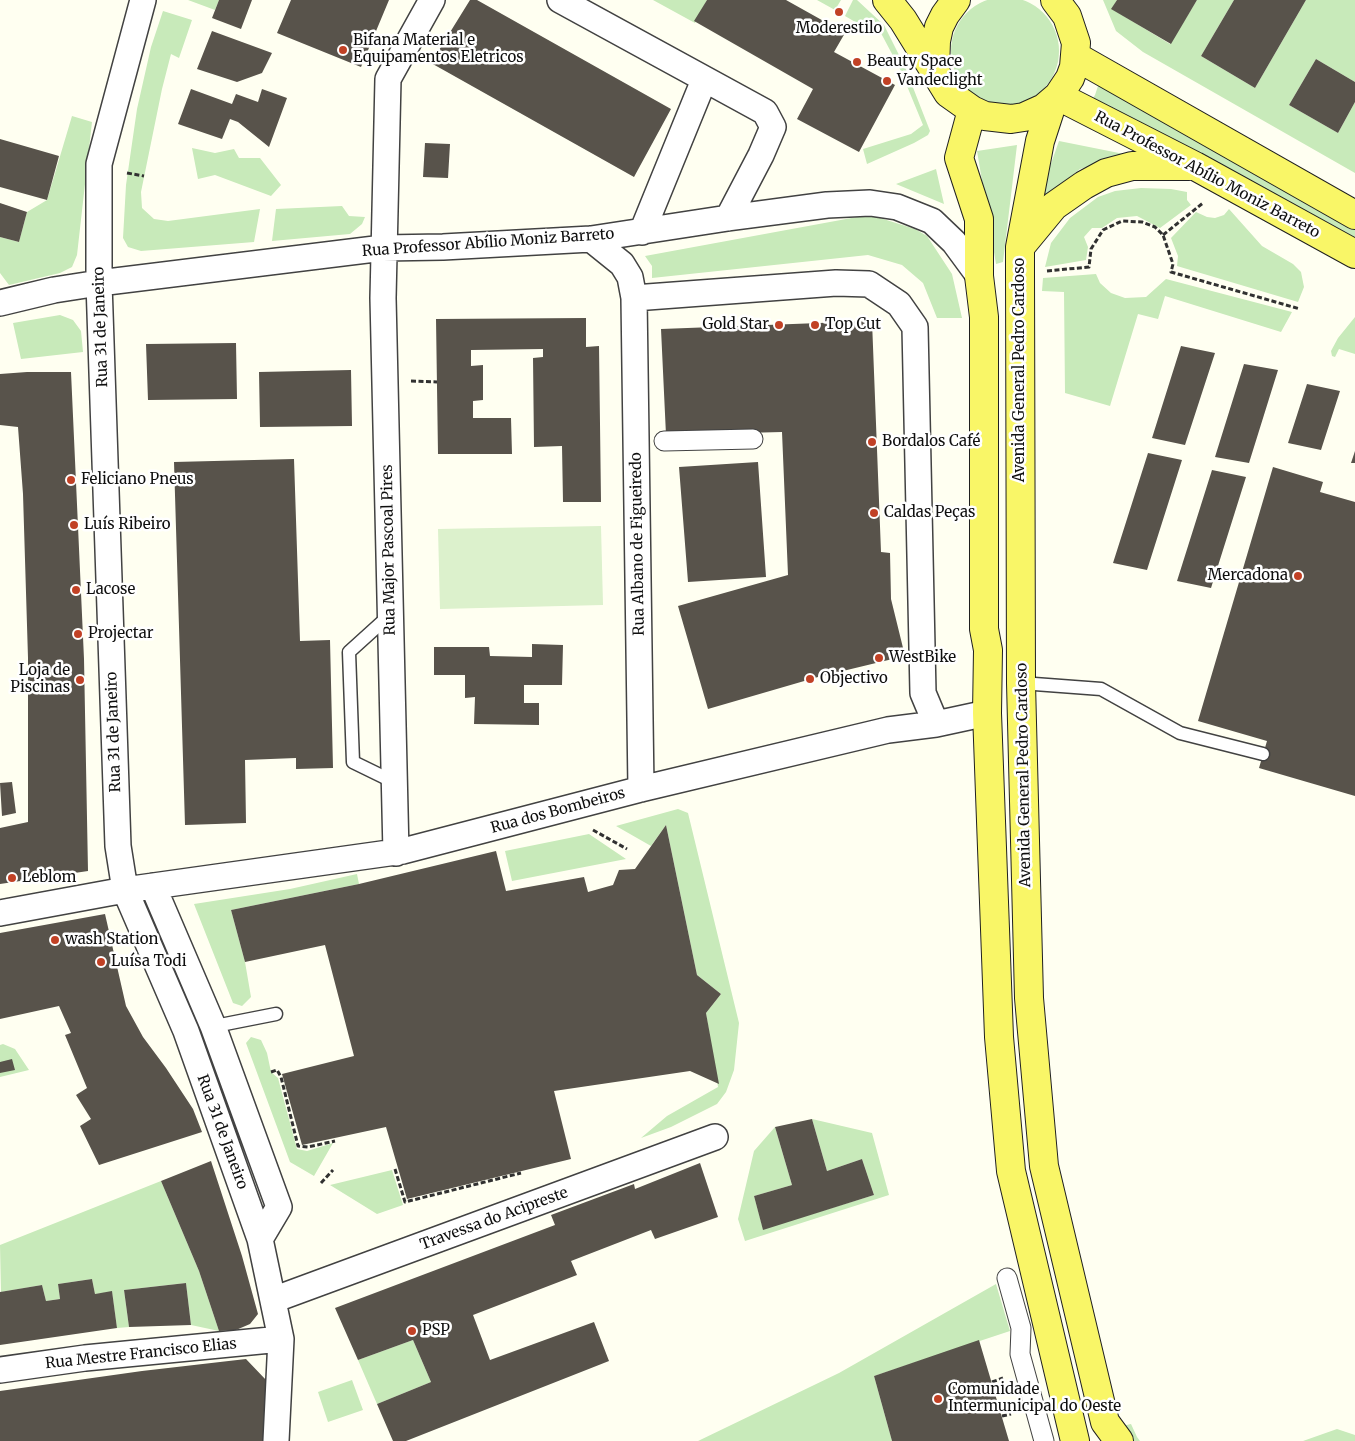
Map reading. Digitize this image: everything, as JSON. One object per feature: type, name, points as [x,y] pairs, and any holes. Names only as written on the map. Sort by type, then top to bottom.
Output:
[{"type":"main road","points":[[887,0],[903,20],[935,69],[948,93],[972,110],[984,116],[1011,119],[1035,113],[1055,99]]},
{"type":"main road","points":[[935,69],[936,41],[939,27],[944,15],[956,0]]},
{"type":"main road","name":"Avenida General Pedro Cardoso","points":[[1059,2],[1073,29],[1075,56],[1070,78],[1055,99],[1040,141],[1020,248],[1021,683],[1029,998],[1044,1166],[1105,1422],[1119,1441]]},
{"type":"main road","points":[[1075,56],[1355,215]]},
{"type":"main road","name":"Rua Professor Abílio Moniz Barreto","points":[[1055,99],[1195,166],[1355,254]]},
{"type":"main road","name":"Avenida General Pedro Cardoso","points":[[972,110],[959,158],[978,219],[978,276],[984,317],[984,629],[988,650],[987,713],[999,1037],[1011,1171],[1075,1441]]},
{"type":"main road","points":[[1020,248],[1054,206],[1084,185],[1106,174],[1132,166],[1195,166]]},
{"type":"street","name":"Rua 31 de Janeiro","points":[[143,0],[99,164],[99,282],[118,846],[125,890],[186,1031],[260,1239],[281,1339],[276,1441]]},
{"type":"street","name":"Rua Major Pascoal Pires","points":[[396,852],[383,248],[388,78],[432,0]]},
{"type":"street","points":[[560,0],[764,112],[773,126],[761,155],[728,218]]},
{"type":"street","points":[[642,232],[704,80]]},
{"type":"street","name":"Rua Professor Abílio Moniz Barreto","points":[[2,299],[99,282],[383,248],[591,239],[827,205],[870,203],[897,207],[932,221],[954,242],[978,276]]},
{"type":"street","name":"Rua Albano de Figueiredo","points":[[591,239],[622,264],[630,277],[634,298],[641,789]]},
{"type":"street","points":[[634,298],[836,283],[869,284],[899,304],[915,327],[923,692],[936,724]]},
{"type":"street","points":[[664,441],[753,439]]},
{"type":"street","name":"Rua dos Bombeiros","points":[[0,914],[125,890],[396,852],[641,789],[888,730],[936,724],[987,713]]},
{"type":"street","points":[[153,886],[213,1026],[279,1207],[260,1239]]},
{"type":"street","name":"Travessa do Acipreste","points":[[273,1300],[715,1138]]},
{"type":"street","points":[[1007,1278],[1021,1328],[1020,1354],[1044,1441]]},
{"type":"street","name":"Rua Mestre Francisco Elias","points":[[0,1370],[85,1358],[281,1339]]},
{"type":"lane","points":[[390,614],[349,652],[353,762],[394,782]]},
{"type":"lane","points":[[1021,683],[1101,689],[1180,733],[1263,754]]},
{"type":"lane","points":[[186,1031],[276,1014]]},
{"type":"path","points":[[127,173],[144,176]]},
{"type":"path","points":[[1163,235],[1209,198]]},
{"type":"path","points":[[1045,271],[1089,267],[1091,249],[1103,230],[1122,221],[1142,222],[1156,227],[1163,235],[1174,264],[1171,272],[1300,309]]},
{"type":"path","points":[[593,829],[627,849]]},
{"type":"path","points":[[271,1072],[277,1070],[281,1077],[298,1146],[308,1147],[334,1141]]},
{"type":"path","points":[[395,1169],[405,1202],[521,1173]]},
{"type":"path","points":[[321,1183],[333,1170]]},
{"type":"path","points":[[1002,1416],[1010,1413],[1013,1422]]},
{"type":"green space","points":[[1005,-3],[1026,1],[1043,13],[1055,30],[1059,51],[1055,72],[1043,89],[1026,101],[1005,105],[984,101],[967,89],[955,72],[951,51],[955,30],[967,13],[984,1]]},
{"type":"green space","points":[[188,0],[219,0],[215,10]]},
{"type":"green space","points":[[653,0],[707,0],[695,23]]},
{"type":"green space","points":[[817,0],[841,0],[835,10]]},
{"type":"green space","points":[[853,0],[857,0],[884,25],[905,67],[930,131],[928,135],[914,143],[867,164],[863,149],[911,134],[923,125],[900,69],[874,20],[869,30],[845,16]]},
{"type":"green space","points":[[1103,0],[1117,0],[1112,9],[1170,44],[1197,0],[1234,0],[1201,56],[1255,88],[1306,0],[1355,0],[1355,82],[1316,59],[1289,105],[1338,133],[1355,102],[1355,173],[1143,52],[1116,31]]},
{"type":"green space","points":[[163,11],[192,20],[179,58],[171,54],[141,192],[142,208],[154,219],[168,221],[260,209],[254,242],[141,251],[128,247],[123,238],[126,185],[137,109],[151,47]]},
{"type":"green space","points":[[1099,83],[1355,230],[1355,242],[1088,106],[1095,95]]},
{"type":"green space","points":[[72,116],[92,122],[77,255],[72,267],[60,273],[9,285],[0,273],[0,237],[19,242],[27,212],[47,200]]},
{"type":"green space","points":[[1059,141],[1129,155],[1080,169],[1037,203]]},
{"type":"green space","points":[[1017,145],[1003,262],[996,264],[977,151]]},
{"type":"green space","points":[[192,148],[215,153],[234,149],[239,158],[260,158],[281,185],[271,196],[215,175],[198,179]]},
{"type":"green space","points":[[936,169],[944,204],[896,184]]},
{"type":"green space","points":[[1141,188],[1171,189],[1187,192],[1187,200],[1191,205],[1160,228],[1137,216],[1117,218],[1102,228],[1092,228],[1084,237],[1088,247],[1086,260],[1045,267],[1051,243],[1070,218],[1098,197],[1115,191]]},
{"type":"green space","points":[[342,206],[349,216],[365,217],[362,224],[350,234],[272,241],[276,209]]},
{"type":"green space","points":[[1229,209],[1262,246],[1293,264],[1301,272],[1304,287],[1298,302],[1177,266],[1178,256],[1171,238],[1196,212],[1215,218],[1224,215]]},
{"type":"green space","points":[[857,217],[877,217],[915,229],[927,236],[952,274],[962,318],[937,318],[923,283],[902,265],[868,255],[652,278],[652,266],[645,256]]},
{"type":"green space","points":[[1096,274],[1100,283],[1111,293],[1125,298],[1146,297],[1166,279],[1292,312],[1281,332],[1165,296],[1158,319],[1138,314],[1110,406],[1065,393],[1064,292],[1042,291],[1043,278]]},
{"type":"green space","points":[[60,315],[73,320],[81,331],[83,352],[21,359],[13,323]]},
{"type":"green space","points":[[1355,317],[1355,354],[1339,349],[1335,357],[1332,356],[1331,351],[1338,338]]},
{"type":"green space","points":[[601,526],[603,605],[440,609],[438,529]]},
{"type":"green space","points":[[678,809],[688,813],[739,1023],[734,1070],[726,1092],[717,1104],[671,1127],[641,1138],[667,1116],[718,1087],[706,1013],[721,994],[697,975],[666,825],[651,846],[616,826]]},
{"type":"green space","points":[[589,834],[626,859],[512,881],[505,851]]},
{"type":"green space","points":[[357,874],[359,884],[231,910],[245,962],[251,997],[242,1006],[233,1003],[194,904],[290,889]]},
{"type":"green space","points":[[251,1037],[261,1040],[267,1053],[271,1072],[278,1078],[297,1149],[307,1151],[333,1143],[314,1176],[290,1162],[246,1043]]},
{"type":"green space","points":[[3,1044],[15,1049],[29,1070],[0,1077],[0,1045]]},
{"type":"green space","points":[[812,1119],[872,1133],[889,1195],[745,1241],[738,1219],[754,1151],[775,1127],[792,1185],[754,1196],[763,1229],[874,1195],[862,1159],[827,1171]]},
{"type":"green space","points":[[392,1170],[403,1205],[377,1214],[330,1185]]},
{"type":"green space","points":[[161,1181],[199,1271],[219,1331],[191,1325],[186,1283],[124,1290],[129,1327],[117,1328],[112,1292],[95,1294],[92,1279],[58,1284],[60,1299],[46,1301],[42,1285],[1,1292],[0,1245]]},
{"type":"green space","points":[[996,1284],[1010,1331],[874,1376],[892,1441],[698,1441],[839,1373]]},
{"type":"green space","points":[[413,1340],[431,1382],[377,1404],[358,1360]]},
{"type":"green space","points":[[352,1380],[363,1410],[328,1422],[318,1392]]},
{"type":"green space","points":[[1131,1424],[1140,1441],[1129,1441],[1122,1426]]},
{"type":"green space","points":[[1337,1429],[1355,1435],[1355,1441],[1303,1441]]},
{"type":"building","points":[[219,0],[252,0],[241,29],[212,18]]},
{"type":"building","name":"Bifana Material e Equipamentos Eletricos","points":[[291,0],[389,0],[361,67],[277,33]]},
{"type":"building","points":[[470,0],[477,0],[671,109],[634,177],[431,63]]},
{"type":"building","points":[[707,0],[786,0],[845,33],[834,52],[895,85],[859,152],[797,119],[813,89],[694,21]]},
{"type":"building","points":[[1117,0],[1197,0],[1171,44],[1111,9]]},
{"type":"building","points":[[1234,0],[1306,0],[1255,88],[1201,56]]},
{"type":"building","points":[[212,31],[272,53],[262,73],[237,82],[197,69]]},
{"type":"building","points":[[1316,59],[1355,82],[1355,102],[1338,133],[1289,105]]},
{"type":"building","points":[[191,89],[232,104],[236,94],[258,102],[262,89],[287,98],[269,147],[238,122],[230,119],[222,139],[178,124]]},
{"type":"building","points":[[0,139],[59,156],[47,200],[0,187]]},
{"type":"building","points":[[425,143],[450,144],[448,178],[423,177]]},
{"type":"building","points":[[0,203],[27,212],[19,242],[0,237]]},
{"type":"building","points":[[586,318],[586,347],[599,346],[601,502],[563,502],[562,446],[534,447],[533,358],[543,357],[543,349],[471,350],[471,366],[483,365],[483,400],[473,401],[473,418],[511,418],[512,454],[438,454],[436,319]]},
{"type":"building","points":[[872,321],[881,552],[890,553],[891,599],[905,656],[818,677],[708,709],[678,606],[788,575],[782,432],[666,435],[661,329]]},
{"type":"building","points":[[236,343],[237,399],[148,400],[146,344]]},
{"type":"building","points":[[1181,346],[1215,353],[1185,445],[1152,438]]},
{"type":"building","points":[[1244,364],[1278,370],[1249,463],[1215,457]]},
{"type":"building","points":[[351,370],[352,426],[260,427],[259,372]]},
{"type":"building","points":[[71,372],[84,659],[88,871],[0,884],[0,828],[28,822],[28,658],[23,494],[18,427],[0,425],[0,374]]},
{"type":"building","points":[[1307,384],[1340,391],[1321,450],[1288,443]]},
{"type":"building","points":[[1355,451],[1355,463],[1351,463]]},
{"type":"building","points":[[1148,453],[1182,460],[1147,570],[1113,563]]},
{"type":"building","points":[[294,459],[300,641],[330,640],[333,768],[296,769],[296,758],[245,760],[246,823],[185,825],[174,462]]},
{"type":"building","points":[[758,462],[766,577],[688,582],[679,467]]},
{"type":"building","name":"Mercadona","points":[[1273,467],[1323,482],[1320,492],[1355,502],[1355,796],[1259,768],[1267,741],[1198,721]]},
{"type":"building","points":[[1212,470],[1246,477],[1211,588],[1177,581]]},
{"type":"building","points":[[532,644],[563,645],[562,685],[524,685],[524,703],[539,703],[539,725],[474,724],[475,697],[465,698],[465,675],[434,675],[434,647],[489,647],[490,656],[532,657]]},
{"type":"building","points":[[12,782],[16,813],[2,816],[0,783]]},
{"type":"building","points":[[666,825],[697,975],[721,994],[706,1013],[719,1084],[690,1071],[554,1091],[571,1159],[407,1199],[386,1127],[302,1145],[282,1074],[354,1056],[325,945],[245,962],[231,910],[359,884],[496,851],[506,891],[584,877],[588,892],[613,885],[619,870],[635,869]]},
{"type":"building","points":[[105,914],[126,1006],[143,1037],[193,1109],[202,1132],[99,1165],[80,1126],[91,1119],[76,1095],[87,1088],[65,1035],[71,1033],[59,1006],[0,1019],[0,933]]},
{"type":"building","points":[[12,1059],[15,1070],[0,1073],[0,1062]]},
{"type":"building","points":[[812,1119],[827,1171],[862,1159],[874,1195],[763,1230],[754,1196],[792,1185],[775,1127]]},
{"type":"building","points":[[211,1161],[242,1256],[258,1314],[250,1324],[236,1330],[219,1331],[199,1271],[161,1181]]},
{"type":"building","name":"PSP","points":[[700,1163],[718,1217],[655,1239],[651,1230],[571,1261],[577,1275],[473,1315],[490,1360],[594,1322],[609,1361],[406,1441],[393,1441],[377,1404],[431,1382],[413,1340],[358,1360],[335,1308],[555,1225],[551,1215],[634,1184],[635,1189]]},
{"type":"building","points":[[92,1279],[95,1294],[112,1291],[117,1328],[0,1345],[0,1292],[42,1285],[46,1301],[60,1299],[58,1284]]},
{"type":"building","points":[[186,1283],[191,1325],[129,1327],[124,1290]]},
{"type":"building","name":"Comunidade Intermunicipal do Oeste","points":[[979,1340],[1009,1441],[892,1441],[874,1376]]},
{"type":"building","points":[[246,1359],[266,1380],[263,1441],[0,1441],[0,1391],[142,1371]]},
{"type":"place","name":"Moderestilo","points":[[839,12]]},
{"type":"place","name":"Bifana Material e Equipamentos Eletricos","points":[[343,50]]},
{"type":"place","name":"Beauty Space","points":[[857,62]]},
{"type":"place","name":"Vandeclight","points":[[887,81]]},
{"type":"place","name":"Gold Star","points":[[779,325]]},
{"type":"place","name":"Top Cut","points":[[815,325]]},
{"type":"place","name":"Bordalos Café","points":[[872,442]]},
{"type":"place","name":"Feliciano Pneus","points":[[71,480]]},
{"type":"place","name":"Caldas Peças","points":[[874,513]]},
{"type":"place","name":"Luís Ribeiro","points":[[74,525]]},
{"type":"place","name":"Mercadona","points":[[1298,576]]},
{"type":"place","name":"Lacose","points":[[76,590]]},
{"type":"place","name":"Projectar","points":[[78,634]]},
{"type":"place","name":"WestBike","points":[[879,658]]},
{"type":"place","name":"Objectivo","points":[[810,679]]},
{"type":"place","name":"Loja de Piscinas","points":[[80,680]]},
{"type":"place","name":"Leblom","points":[[12,878]]},
{"type":"place","name":"wash Station","points":[[55,940]]},
{"type":"place","name":"Luísa Todi","points":[[101,962]]},
{"type":"place","name":"PSP","points":[[412,1331]]},
{"type":"place","name":"Comunidade Intermunicipal do Oeste","points":[[938,1399]]}]
